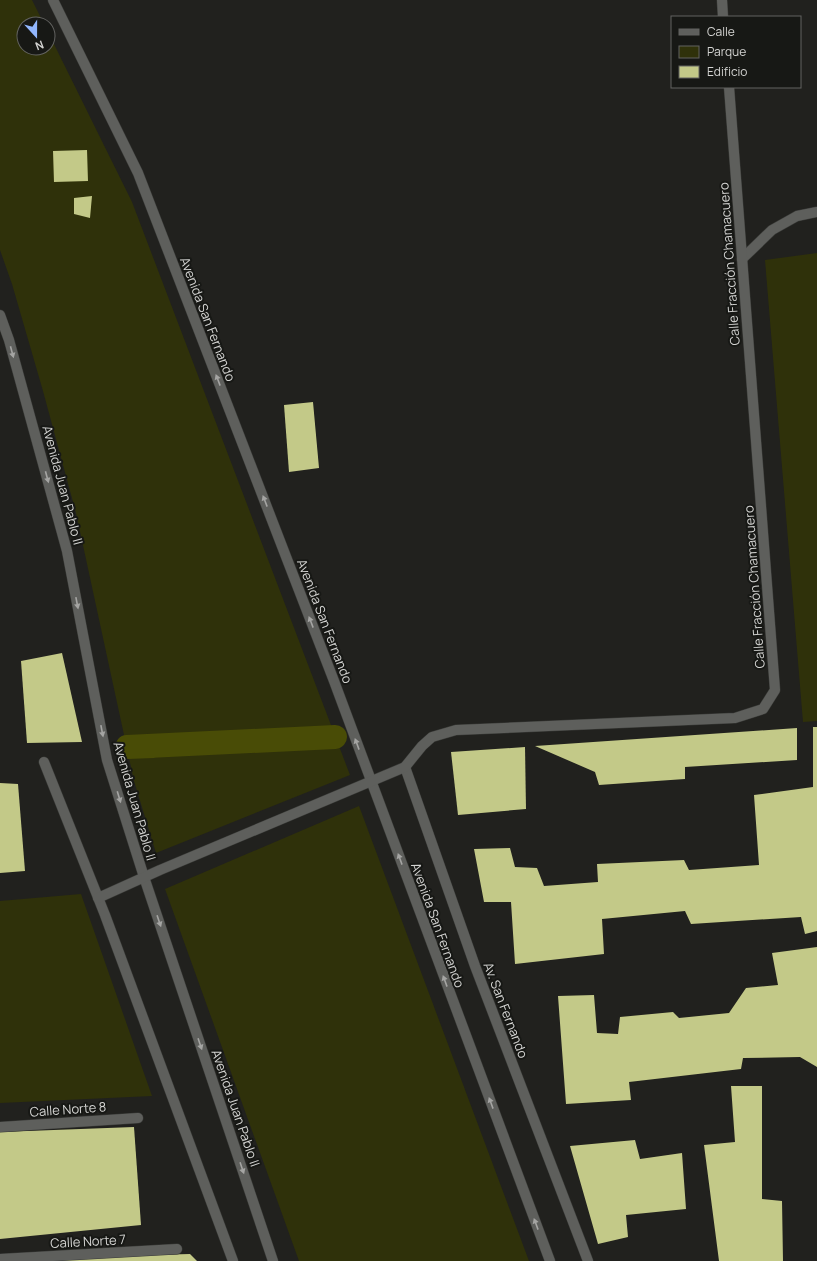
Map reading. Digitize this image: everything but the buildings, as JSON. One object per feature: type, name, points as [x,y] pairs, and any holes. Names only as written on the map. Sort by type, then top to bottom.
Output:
[{"type":"street","name":"Avenida San Fernando","points":[[53,0],[138,173],[334,681],[550,1261]]},
{"type":"street","points":[[722,0],[723,16]]},
{"type":"street","name":"Calle Fracción Chamacuero","points":[[405,767],[422,746],[432,737],[456,730],[735,718],[763,709],[775,690],[729,88]]},
{"type":"street","points":[[742,259],[772,230],[797,216],[817,212]]},
{"type":"street","name":"Avenida Juan Pablo II","points":[[0,315],[9,340],[67,551],[107,760],[144,877],[273,1261]]},
{"type":"street","points":[[44,762],[98,898],[233,1261]]},
{"type":"street","points":[[98,898],[144,877],[405,767]]},
{"type":"street","name":"Av. San Fernando","points":[[405,767],[475,966],[588,1261]]},
{"type":"street","name":"Calle Norte 8","points":[[0,1127],[138,1118]]},
{"type":"street","name":"Calle Norte 7","points":[[0,1259],[177,1249]]},
{"type":"green space","points":[[0,0],[32,0],[40,16],[16,16],[16,56],[56,56],[56,48],[132,202],[350,775],[156,853],[134,781],[76,513],[43,391],[12,284],[0,250]]},
{"type":"green space","points":[[817,253],[817,721],[803,722],[765,260]]},
{"type":"green space","points":[[359,806],[529,1261],[299,1261],[165,889]]},
{"type":"green space","points":[[81,894],[152,1096],[0,1103],[0,901]]},
{"type":"waterway","points":[[153,746],[127,747],[335,737]]}]
